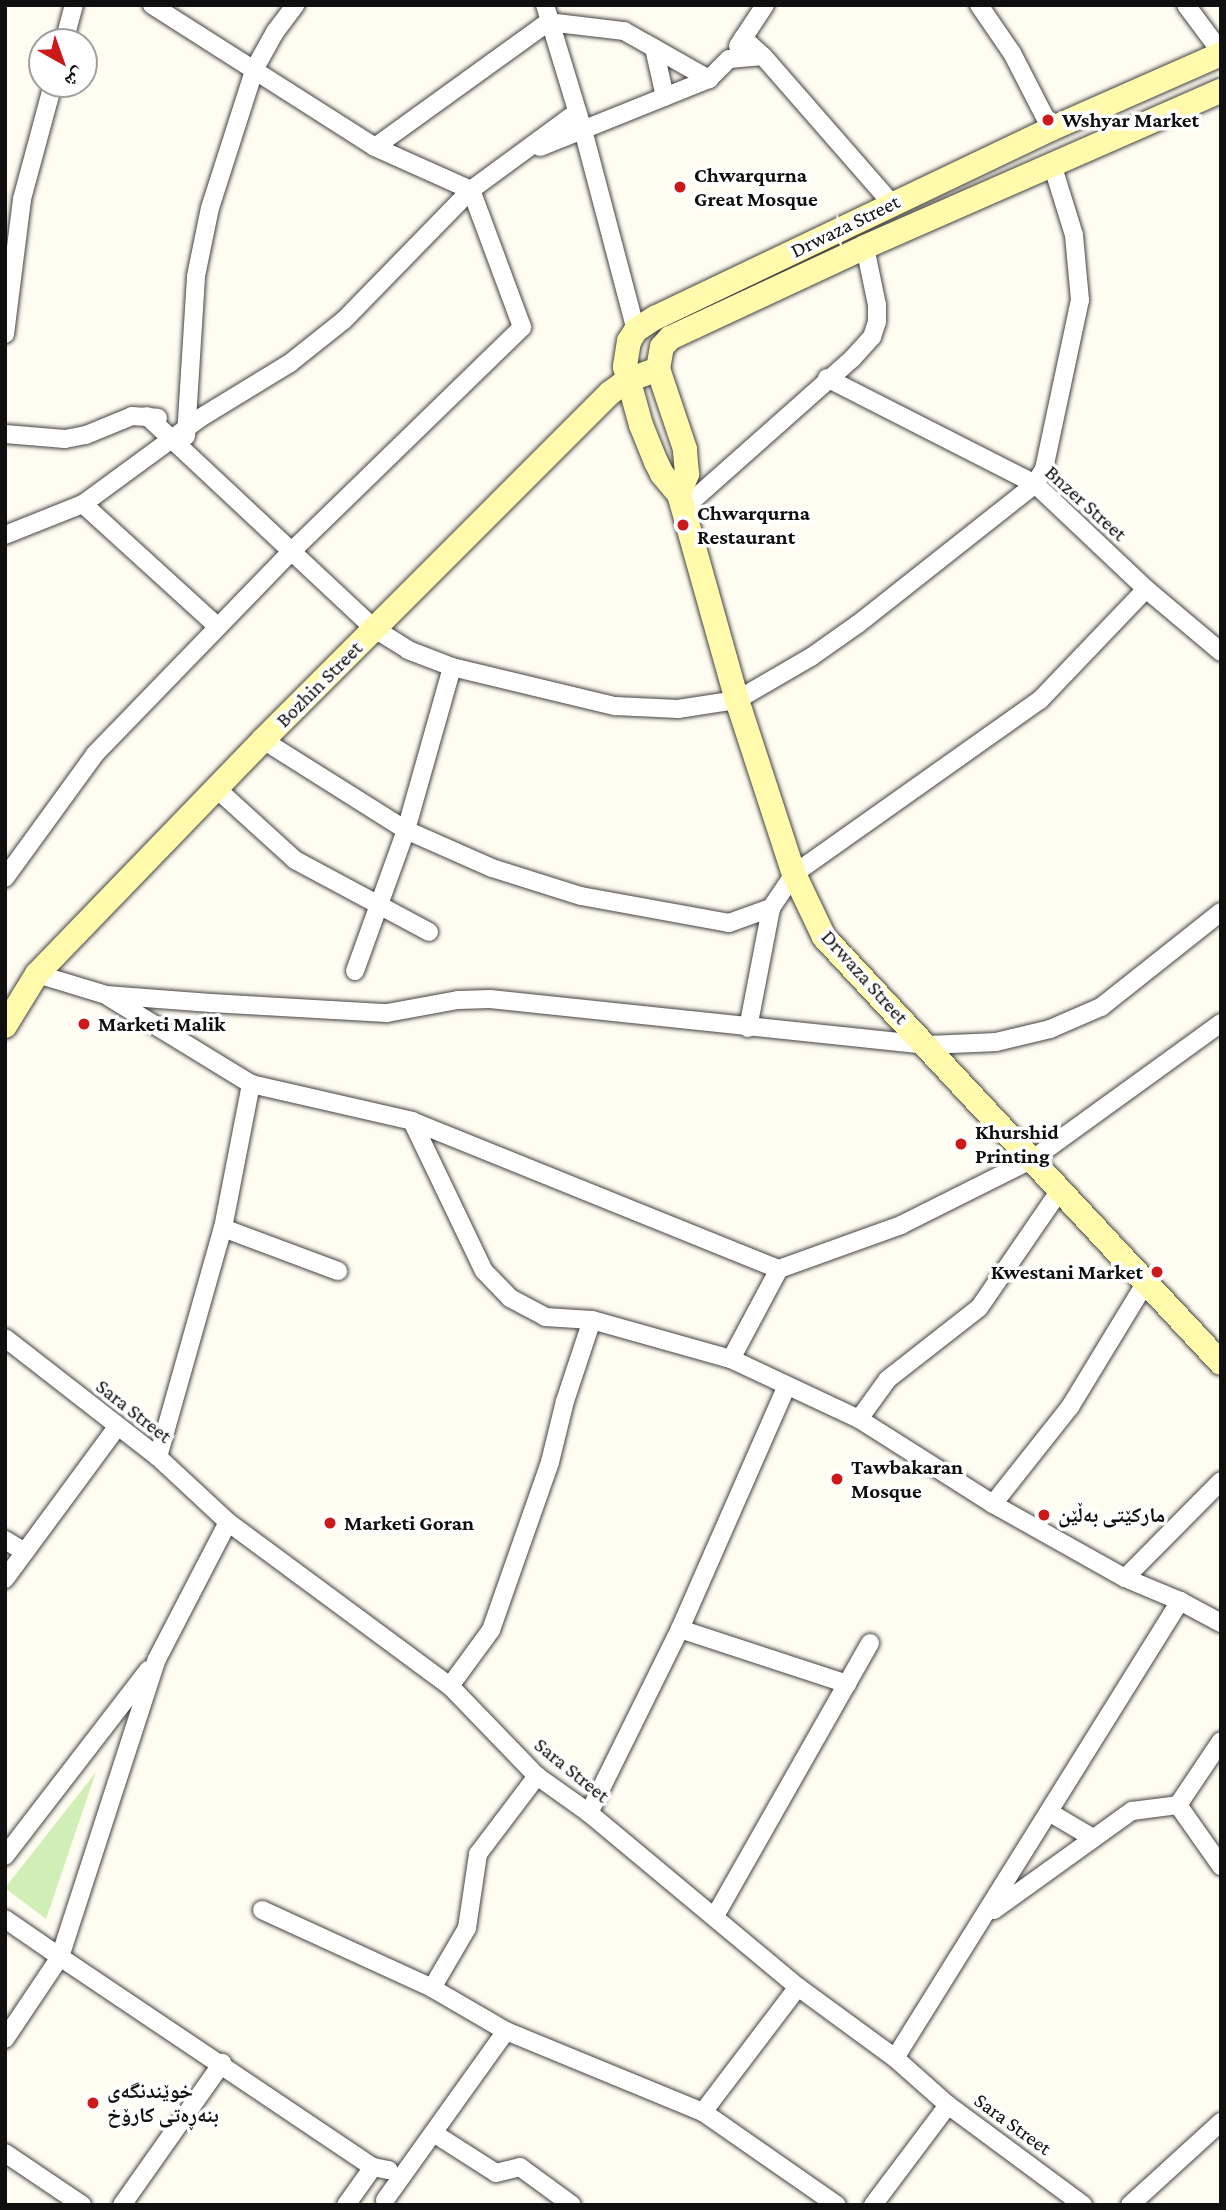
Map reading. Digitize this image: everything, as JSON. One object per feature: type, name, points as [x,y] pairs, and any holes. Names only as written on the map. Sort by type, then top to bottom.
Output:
[{"type":"street","points":[[68,28],[74,5]]},
{"type":"street","points":[[5,878],[95,754],[292,551],[522,327],[471,190],[375,147],[255,68],[152,5]]},
{"type":"street","points":[[181,439],[199,257],[222,167],[255,68],[275,32],[295,5]]},
{"type":"street","points":[[516,158],[709,79],[729,59],[765,5]]},
{"type":"street","points":[[979,5],[1013,52],[1051,129]]},
{"type":"street","points":[[1186,5],[1221,53]]},
{"type":"street","points":[[375,147],[546,13]]},
{"type":"street","points":[[546,13],[624,31],[709,79]]},
{"type":"street","points":[[546,13],[583,130],[636,330]]},
{"type":"street","points":[[743,38],[763,56],[892,204]]},
{"type":"street","points":[[654,48],[665,97]]},
{"type":"street","name":"Drwaza Street","points":[[1221,53],[1051,129],[656,317],[636,330],[625,354],[628,380],[656,462],[681,501],[737,700],[794,874],[824,937],[928,1045],[1221,1363]]},
{"type":"street","points":[[729,59],[763,56]]},
{"type":"street","name":"Drwaza Street","points":[[681,501],[687,474],[685,449],[657,369],[662,347],[679,333],[1052,164],[1220,93]]},
{"type":"street","points":[[5,334],[22,199],[49,98]]},
{"type":"street","points":[[5,534],[83,504],[290,363],[344,320],[471,190],[577,112]]},
{"type":"street","points":[[5,434],[75,438],[132,416],[147,415],[181,439],[292,551],[375,629],[408,650],[452,667],[615,706],[678,709],[737,700],[811,657],[867,617],[1035,484],[1044,469],[1080,300],[1074,235],[1052,164]]},
{"type":"street","points":[[681,501],[852,359],[872,337],[877,322],[877,305],[865,247]]},
{"type":"street","name":"Bozhin Street","points":[[5,1026],[37,974],[263,740],[610,393],[628,380],[657,369]]},
{"type":"street","name":"Bnzer Street","points":[[827,378],[1035,484],[1146,589],[1219,644]]},
{"type":"street","points":[[5,446],[30,437]]},
{"type":"street","points":[[83,504],[217,626]]},
{"type":"street","points":[[748,1028],[771,908],[794,874],[1040,700],[1146,589]]},
{"type":"street","points":[[355,971],[406,830],[452,667]]},
{"type":"street","points":[[263,740],[406,830],[492,868],[581,896],[729,923],[771,908]]},
{"type":"street","points":[[217,789],[295,860],[429,932]]},
{"type":"street","points":[[37,974],[106,995],[387,1013],[458,1000],[490,999],[928,1045],[996,1042],[1050,1029],[1101,1007],[1221,912]]},
{"type":"street","points":[[106,995],[251,1084],[412,1121],[779,1269]]},
{"type":"street","points":[[730,1359],[779,1269],[901,1225],[1033,1159],[1221,1023]]},
{"type":"street","points":[[158,1457],[223,1228],[251,1084]]},
{"type":"street","points":[[412,1121],[484,1271],[510,1298],[545,1317],[592,1320],[730,1359],[859,1419],[993,1504],[1125,1578],[1180,1601],[1221,1623]]},
{"type":"street","points":[[859,1419],[888,1379],[979,1308],[1060,1191]]},
{"type":"street","points":[[223,1228],[338,1271]]},
{"type":"street","points":[[993,1504],[1070,1407],[1146,1282]]},
{"type":"street","points":[[450,1686],[491,1630],[550,1462],[565,1401],[592,1320]]},
{"type":"street","name":"Sara Street","points":[[5,1338],[158,1457],[228,1522],[450,1686],[537,1776],[589,1812],[798,1987],[895,2058],[948,2105],[1083,2205]]},
{"type":"street","points":[[589,1812],[680,1629],[786,1387]]},
{"type":"street","points":[[5,1579],[117,1427]]},
{"type":"street","points":[[1125,1578],[1221,1481]]},
{"type":"street","points":[[5,2039],[60,1957],[157,1659],[228,1522]]},
{"type":"street","points":[[5,1540],[25,1552]]},
{"type":"street","points":[[895,2058],[1180,1601]]},
{"type":"street","points":[[680,1629],[846,1684]]},
{"type":"street","points":[[715,1916],[870,1643]]},
{"type":"street","points":[[5,1856],[157,1659]]},
{"type":"street","points":[[986,1916],[1132,1811],[1178,1805],[1221,1741]]},
{"type":"street","points":[[432,1988],[467,1928],[478,1854],[537,1776]]},
{"type":"street","points":[[1178,1805],[1221,1866]]},
{"type":"street","points":[[1049,1812],[1093,1838]]},
{"type":"street","points":[[262,1910],[432,1988],[506,2031],[703,2112],[837,2205]]},
{"type":"street","points":[[5,1919],[381,2169],[363,2184],[346,2205]]},
{"type":"street","points":[[703,2112],[798,1987]]},
{"type":"street","points":[[363,2184],[388,2202],[506,2031]]},
{"type":"street","points":[[122,2205],[222,2063]]},
{"type":"street","points":[[873,2205],[948,2105]]},
{"type":"street","points":[[1130,2205],[1221,2122]]},
{"type":"street","points":[[435,2134],[496,2173],[520,2167],[572,2205]]},
{"type":"street","points":[[5,2153],[82,2205]]},
{"type":"green space","points":[[96,1772],[46,1919],[5,1888]]},
{"type":"place","name":"Wshyar Market","points":[[1048,120]]},
{"type":"place","name":"Chwarqurna Great Mosque","points":[[680,187]]},
{"type":"place","name":"Chwarqurna Restaurant","points":[[683,525]]},
{"type":"place","name":"Marketi Malik","points":[[84,1024]]},
{"type":"place","name":"Khurshid Printing","points":[[961,1144]]},
{"type":"place","name":"Kwestani Market","points":[[1157,1272]]},
{"type":"place","name":"Tawbakaran Mosque","points":[[837,1479]]},
{"type":"place","name":"مارکێتی بەڵێن","points":[[1044,1515]]},
{"type":"place","name":"Marketi Goran","points":[[330,1523]]},
{"type":"place","name":"خوێندنگەی بنەڕەتی کارۆخ","points":[[93,2103]]}]
